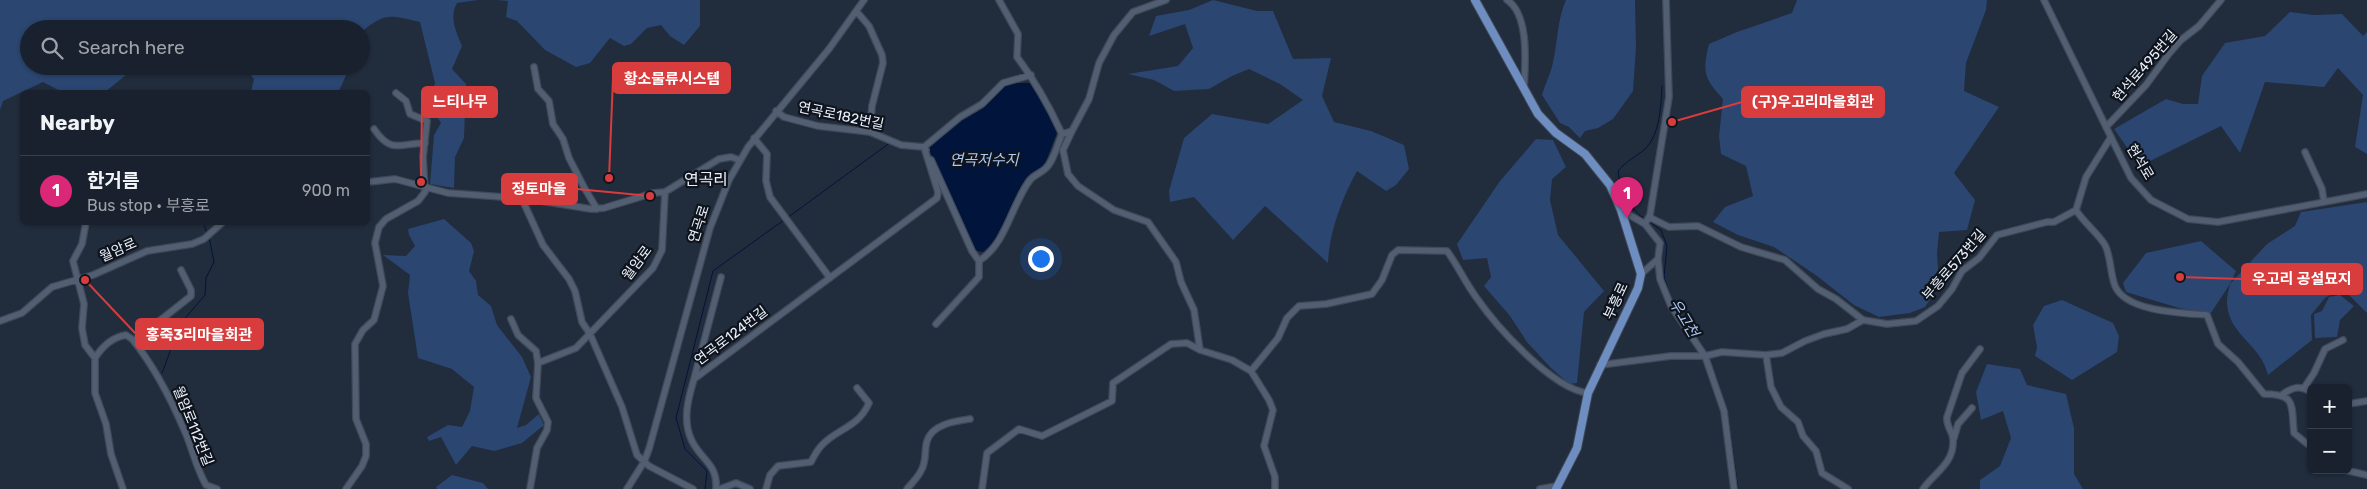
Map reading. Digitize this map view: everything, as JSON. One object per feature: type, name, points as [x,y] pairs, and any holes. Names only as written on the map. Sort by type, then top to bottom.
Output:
[{"type":"main road","name":"부흥로","points":[[1475,0],[1538,114],[1556,132],[1585,154],[1610,185],[1621,210],[1640,274],[1638,288],[1588,393],[1577,448],[1557,488]]},
{"type":"street","name":"연곡로","points":[[627,489],[644,462],[661,409],[710,228],[720,199],[739,160],[754,138],[857,12],[864,0]]},
{"type":"street","points":[[999,0],[1018,34],[1016,57],[1031,75],[1062,134]]},
{"type":"street","points":[[1166,0],[1133,12],[1114,35],[1099,63],[1089,99],[1064,150],[1068,174],[1078,186],[1114,210],[1148,222],[1176,262],[1181,282],[1194,310],[1200,350]]},
{"type":"street","points":[[1507,0],[1515,5],[1520,13],[1525,54],[1524,90]]},
{"type":"street","points":[[1666,0],[1669,97],[1647,220],[1660,243],[1658,258],[1660,279],[1671,306],[1708,355],[1724,411],[1734,489]]},
{"type":"street","name":"현석로","points":[[2044,0],[2131,178],[2151,200],[2188,219],[2218,222],[2367,194]]},
{"type":"street","name":"현석로495번길","points":[[2106,127],[2151,80],[2181,40],[2199,26],[2221,0]]},
{"type":"street","points":[[857,12],[869,26],[882,55],[883,63],[872,106],[870,132]]},
{"type":"street","points":[[534,66],[538,89],[549,101],[553,124],[563,139],[569,158],[597,208]]},
{"type":"street","points":[[936,324],[979,277],[979,261],[972,251],[924,147],[960,117],[982,104],[1003,83],[1031,75]]},
{"type":"street","points":[[346,489],[362,466],[366,456],[366,444],[356,419],[355,344],[363,330],[374,320],[383,286],[375,243],[379,227],[386,219],[418,201],[426,187],[424,157],[427,121],[410,114],[406,101],[396,93]]},
{"type":"street","name":"연곡로182번길","points":[[776,111],[784,117],[818,126],[870,132],[895,144],[924,147]]},
{"type":"street","points":[[374,129],[381,139],[389,145],[399,147],[414,143],[425,143]]},
{"type":"street","points":[[979,261],[994,246],[1009,222],[1012,212],[1030,179],[1046,168],[1062,134],[1072,131]]},
{"type":"street","points":[[2112,137],[2086,176],[2076,210],[2084,223],[2100,238],[2106,248],[2115,286],[2120,295],[2130,301],[2163,311],[2207,315],[2218,344],[2238,362],[2249,378],[2264,394],[2283,394],[2296,387],[2307,390]]},
{"type":"street","points":[[754,138],[766,150],[766,181],[770,197],[788,224],[830,278]]},
{"type":"street","name":"연곡로124번길","points":[[716,489],[714,469],[692,441],[686,418],[694,379],[937,198],[938,192],[924,147]]},
{"type":"street","points":[[2306,152],[2322,189],[2324,202]]},
{"type":"street","points":[[370,182],[390,179],[462,194],[522,199],[586,209],[597,208],[653,193],[665,192],[719,159],[731,157],[739,160]]},
{"type":"street","name":"월암로","points":[[538,363],[576,348],[653,268],[662,250],[665,192]]},
{"type":"street","points":[[522,199],[543,245],[569,279],[582,322],[590,334],[622,407],[632,444],[638,455],[644,462],[693,489]]},
{"type":"street","name":"부흥로573번길","points":[[1621,210],[1669,227],[1698,226],[1741,247],[1785,260],[1818,289],[1836,299],[1863,320],[1887,324],[1916,321],[1938,306],[1952,289],[1962,271],[1979,258],[1997,235],[2047,222],[2054,222],[2076,210]]},
{"type":"street","points":[[85,225],[82,244],[73,261],[74,272],[79,279],[84,304],[82,328],[85,345],[95,358]]},
{"type":"street","name":"월암로","points":[[0,321],[22,313],[52,287],[107,270],[147,251],[184,247],[208,236],[220,225]]},
{"type":"street","points":[[1251,371],[1278,338],[1286,318],[1299,306],[1326,304],[1372,294],[1382,280],[1392,255],[1398,250],[1447,252],[1460,268],[1477,299],[1517,346],[1561,384],[1588,393]]},
{"type":"street","points":[[1640,274],[1658,258]]},
{"type":"street","points":[[123,489],[111,454],[106,424],[95,393],[95,358],[101,349],[122,336],[126,335],[134,341],[191,296],[191,290],[180,270]]},
{"type":"street","points":[[694,379],[721,277]]},
{"type":"street","points":[[511,319],[518,335],[536,351],[538,363],[536,398],[548,422],[547,430],[537,448],[530,489]]},
{"type":"street","points":[[1600,365],[1722,352],[1766,356],[1782,354],[1806,341],[1824,334],[1847,329],[1863,320]]},
{"type":"street","points":[[2304,388],[2325,349],[2343,340]]},
{"type":"street","name":"월암로112번길","points":[[134,341],[160,377],[185,431],[206,485],[218,489]]},
{"type":"street","points":[[982,489],[987,453],[1019,429],[1042,436],[1112,401],[1113,382],[1171,344],[1188,343],[1200,350],[1232,360],[1251,371],[1269,400],[1273,410],[1264,446],[1275,477],[1275,489]]},
{"type":"street","points":[[1954,438],[1946,424],[1950,407],[1962,373],[1980,349]]},
{"type":"street","points":[[1766,356],[1772,387],[1782,407],[1798,422],[1803,436],[1816,451],[1822,473],[1848,489]]},
{"type":"street","points":[[766,489],[770,475],[778,466],[810,462],[822,444],[853,425],[864,413],[869,403],[857,388]]},
{"type":"street","points":[[2283,394],[2290,404],[2294,433],[2307,444]]},
{"type":"street","points":[[2352,403],[2367,401]]},
{"type":"street","points":[[1923,489],[1949,461],[1958,424],[1972,408]]},
{"type":"street","points":[[907,489],[921,472],[925,461],[927,440],[932,432],[949,423],[970,419]]},
{"type":"street","points":[[2352,472],[2367,475]]},
{"type":"street","points":[[720,489],[736,483],[750,489]]},
{"type":"street","points":[[1540,489],[1557,488]]},
{"type":"shaded area","points":[[0,0],[478,0],[457,3],[453,19],[462,46],[452,69],[466,84],[464,138],[455,157],[454,188],[430,184],[434,135],[441,123],[429,104],[435,83],[420,22],[402,18],[383,18],[370,25],[370,20],[20,20],[20,75],[126,75],[107,90],[58,90],[43,82],[26,90],[20,90],[20,93],[3,101],[0,110]]},
{"type":"shaded area","points":[[497,0],[700,0],[700,26],[684,45],[670,36],[661,25],[647,28],[631,44],[624,46],[610,38],[590,63],[576,67],[545,50],[517,21],[506,17],[508,1]]},
{"type":"shaded area","points":[[1213,0],[1257,11],[1273,11],[1293,59],[1331,58],[1322,96],[1334,122],[1371,131],[1404,145],[1409,169],[1396,185],[1386,191],[1357,171],[1337,216],[1328,263],[1265,206],[1233,240],[1194,197],[1170,202],[1169,191],[1184,138],[1212,114],[1268,124],[1303,100],[1280,84],[1249,69],[1209,89],[1174,91],[1154,80],[1128,74],[1178,66],[1193,48],[1185,24],[1149,36],[1156,16],[1189,10]]},
{"type":"shaded area","points":[[1566,0],[1635,0],[1636,48],[1633,91],[1613,119],[1598,128],[1585,131],[1580,138],[1569,127],[1560,123],[1542,95],[1552,66],[1559,23]]},
{"type":"shaded area","points":[[1797,0],[1987,0],[1986,10],[1966,63],[1964,91],[1999,107],[1954,173],[1975,200],[1967,230],[1939,232],[1937,253],[1939,286],[1925,307],[1910,313],[1879,317],[1854,305],[1817,276],[1774,247],[1738,235],[1713,222],[1725,207],[1753,196],[1746,166],[1721,154],[1719,136],[1723,99],[1712,86],[1706,74],[1709,44],[1792,13]]},
{"type":"shaded area","points":[[2290,12],[2314,15],[2342,14],[2363,36],[2367,32],[2367,154],[2355,147],[2363,95],[2338,68],[2324,87],[2265,82],[2240,153],[2221,126],[2140,166],[2114,129],[2166,99],[2183,104],[2198,104],[2202,76],[2225,43],[2265,36]]},
{"type":"shaded area","points":[[251,75],[346,75],[339,90],[251,90],[254,79]]},
{"type":"shaded area","points":[[1536,139],[1553,140],[1566,167],[1552,179],[1550,200],[1558,235],[1604,291],[1584,312],[1577,383],[1569,384],[1550,367],[1527,342],[1510,316],[1484,286],[1491,277],[1487,258],[1463,260],[1457,244],[1500,181]]},
{"type":"shaded area","points":[[2367,202],[2367,313],[2342,288],[2325,298],[2311,315],[2312,340],[2268,375],[2259,355],[2239,333],[2229,315],[2227,297],[2230,284],[2267,244],[2295,226],[2301,212]]},
{"type":"shaded area","points":[[444,219],[471,243],[474,251],[469,271],[476,281],[478,295],[491,306],[497,325],[522,357],[531,377],[517,428],[526,425],[539,414],[544,425],[522,443],[494,451],[472,446],[456,465],[441,437],[429,441],[427,437],[448,425],[462,427],[470,411],[474,387],[452,369],[418,358],[408,293],[410,275],[383,255],[406,256],[415,246],[408,229]]},
{"type":"shaded area","points":[[2201,241],[2236,271],[2211,313],[2179,308],[2126,292],[2123,283],[2146,253]]},
{"type":"shaded area","points":[[2340,295],[2354,306],[2340,320],[2337,337],[2315,338],[2314,314],[2322,311],[2329,297]]},
{"type":"shaded area","points":[[2062,300],[2113,323],[2119,336],[2117,352],[2072,380],[2035,356],[2037,347],[2033,325],[2044,306]]},
{"type":"shaded area","points":[[1987,364],[2020,369],[2027,385],[2066,394],[2074,428],[2074,474],[2083,489],[1980,489],[1980,480],[2000,466],[2011,438],[2003,411],[1981,420],[1976,392]]},
{"type":"shaded area","points":[[452,475],[483,483],[488,489],[437,489],[436,487]]},
{"type":"water","name":"연곡저수지","points":[[1003,83],[1030,83],[1058,130],[1045,164],[1026,178],[1000,231],[993,243],[983,252],[973,250],[927,145],[982,104]]},
{"type":"waterway","name":"우고천","points":[[1645,219],[1634,210],[1626,198],[1618,171],[1624,164],[1645,149],[1654,136],[1659,119],[1662,86]]},
{"type":"waterway","points":[[787,218],[891,142]]},
{"type":"waterway","points":[[705,489],[707,471],[685,449],[676,418],[713,271],[784,220]]},
{"type":"waterway","name":"우고천","points":[[1648,221],[1661,230],[1667,246],[1664,277],[1673,304],[1706,352]]},
{"type":"waterway","points":[[204,225],[207,233]]},
{"type":"waterway","points":[[162,373],[174,341],[172,338],[175,330],[205,295],[206,278],[214,262],[209,237]]},
{"type":"waterway","name":"우고천","points":[[1715,375],[1727,409],[1738,489]]},
{"type":"place","name":"(구)우고리마을회관","points":[[1672,122]]},
{"type":"place","name":"황소물류시스템","points":[[609,178]]},
{"type":"place","name":"느티나무","points":[[421,182]]},
{"type":"place","name":"정토마을","points":[[650,196]]},
{"type":"place","name":"한거름","points":[[1627,218]]},
{"type":"place","name":"우고리 공설묘지","points":[[2180,277]]},
{"type":"place","name":"홍죽3리마을회관","points":[[85,280]]},
{"type":"district","name":"연곡리","points":[[706,179]]}]
